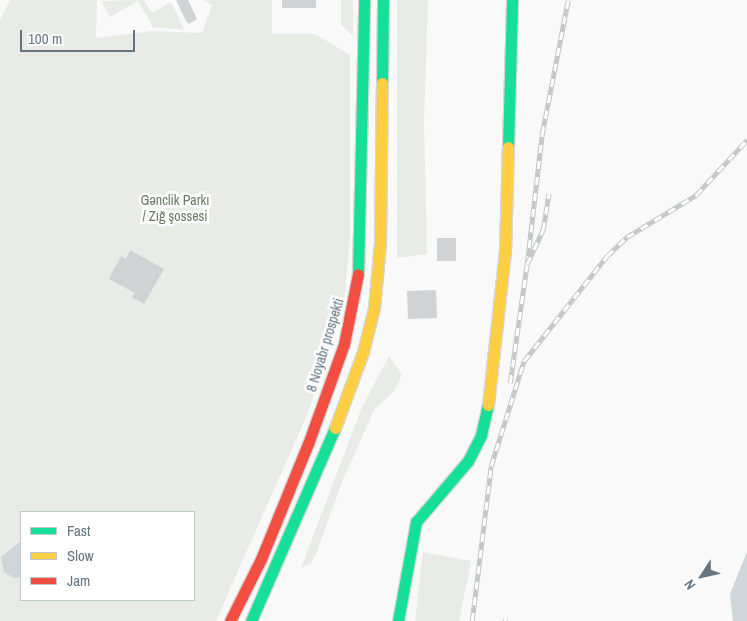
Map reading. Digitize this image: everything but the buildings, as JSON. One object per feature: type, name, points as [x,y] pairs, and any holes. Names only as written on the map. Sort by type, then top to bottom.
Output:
[{"type":"main road","name":"8 Noyabr prospekti","points":[[230,621],[261,559],[308,444],[344,344],[355,300],[361,242],[364,0]]},
{"type":"main road","points":[[251,621],[326,453],[372,316],[380,243],[383,0]]},
{"type":"main road","points":[[398,621],[416,522],[468,461],[481,434],[490,402],[505,252],[512,0]]},
{"type":"green space","name":"Gənclik Parkı / Zığ şossesi","points":[[10,0],[97,0],[96,38],[152,31],[202,33],[212,5],[203,0],[272,0],[272,34],[315,34],[350,55],[350,238],[345,293],[332,347],[306,417],[216,621],[0,621],[0,21]]},
{"type":"green space","points":[[144,0],[152,13],[171,2],[184,30],[153,27],[138,1],[110,17],[101,1]]},
{"type":"green space","points":[[341,0],[353,0],[353,36],[341,25]]},
{"type":"green space","points":[[397,0],[428,0],[424,122],[427,254],[397,258]]},
{"type":"green space","points":[[389,356],[402,375],[394,391],[374,410],[340,487],[317,552],[310,564],[301,568],[362,407]]},
{"type":"green space","points":[[423,552],[471,561],[459,621],[415,621]]},
{"type":"shaded area","points":[[20,542],[20,577],[14,578],[4,572],[1,557]]},
{"type":"shaded area","points":[[747,552],[747,621],[733,621],[730,594]]},
{"type":"railway","points":[[527,264],[542,134],[568,0]]},
{"type":"railway","points":[[472,621],[491,466],[524,361],[607,256],[627,237],[696,195],[747,140]]},
{"type":"railway","points":[[510,383],[527,264],[543,230],[549,193]]},
{"type":"traffic: fast","points":[[358,274],[364,0]]},
{"type":"traffic: fast","points":[[382,83],[383,0]]},
{"type":"traffic: fast","points":[[508,147],[512,0]]},
{"type":"traffic: fast","points":[[398,621],[416,522],[468,461],[481,435],[488,405]]},
{"type":"traffic: fast","points":[[251,621],[335,428]]},
{"type":"traffic: slow","points":[[335,428],[363,352],[374,308],[380,243],[382,83]]},
{"type":"traffic: slow","points":[[488,405],[505,252],[508,147]]},
{"type":"traffic: jam","points":[[230,621],[261,559],[308,444],[344,344],[358,274]]}]
